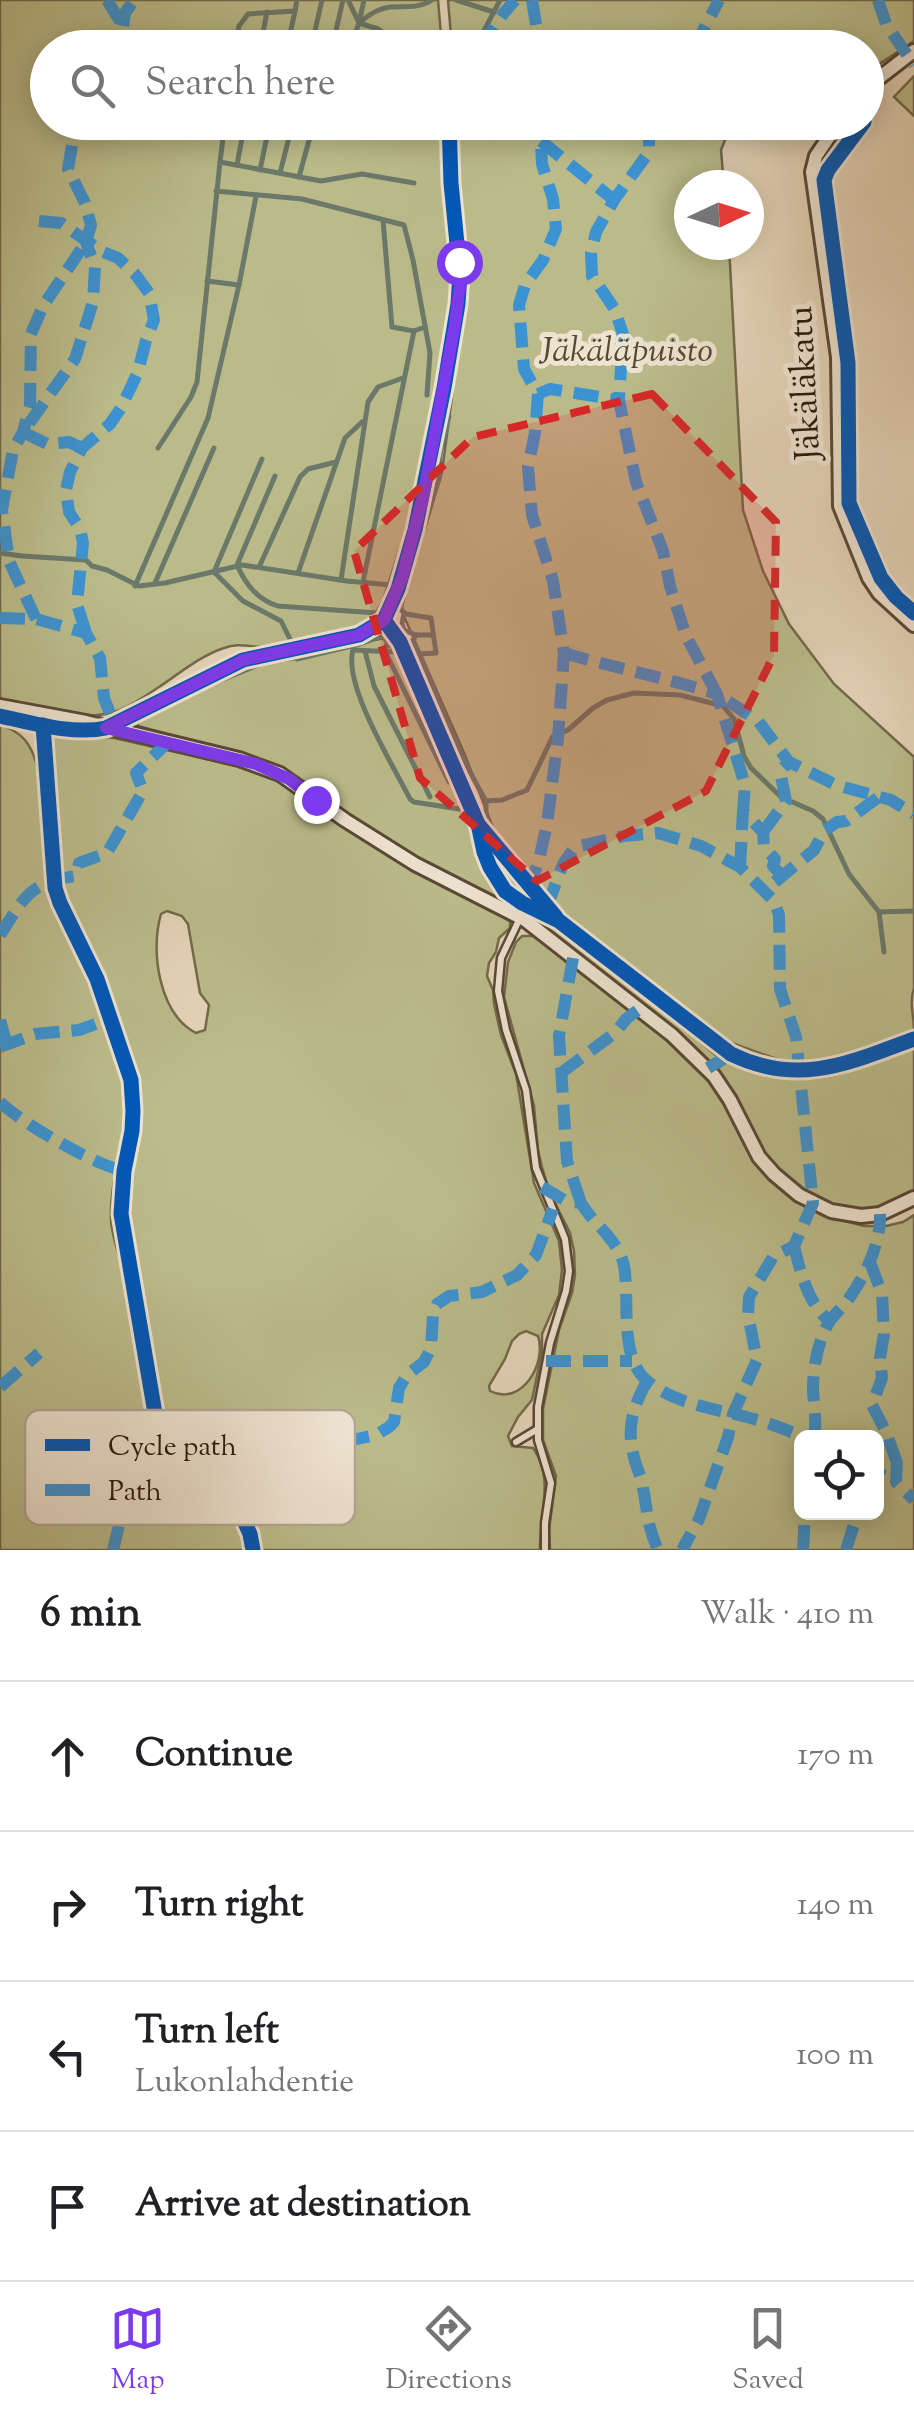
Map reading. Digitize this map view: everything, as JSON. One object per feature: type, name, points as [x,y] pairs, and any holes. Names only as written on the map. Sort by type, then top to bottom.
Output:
[{"type":"street","points":[[884,74],[914,51]]},
{"type":"street","name":"Jäkäläkatu","points":[[827,140],[816,156],[812,172],[838,357],[840,506],[869,578],[879,593],[914,625]]},
{"type":"street","points":[[0,706],[239,759],[289,779],[434,876],[520,917],[672,1035],[702,1062],[730,1100],[759,1157],[799,1194],[830,1211],[861,1216],[880,1214],[914,1198]]},
{"type":"lane","points":[[520,917],[501,958],[498,991],[526,1090],[538,1177],[565,1239],[569,1271],[538,1408],[537,1430],[551,1483],[544,1523],[546,1550]]},
{"type":"lane","points":[[516,1442],[537,1430]]},
{"type":"highlighted area","points":[[652,394],[776,522],[774,655],[706,791],[537,881],[420,778],[354,551],[473,437]]},
{"type":"green space","points":[[0,0],[438,0],[441,30],[30,30],[30,140],[444,140],[454,275],[445,360],[414,521],[386,604],[371,623],[300,642],[224,648],[198,660],[130,705],[106,714],[60,714],[0,702]]},
{"type":"green space","points":[[448,0],[914,0],[914,41],[884,61],[884,30],[451,30]]},
{"type":"green space","points":[[914,76],[914,116],[894,97]]},
{"type":"green space","name":"Jäkäläpuisto","points":[[453,140],[725,140],[721,150],[723,170],[674,170],[674,260],[730,260],[743,510],[763,571],[789,624],[834,684],[914,757],[914,1031],[846,1057],[821,1062],[787,1062],[729,1042],[565,915],[493,828],[402,606],[442,472],[465,274]]},
{"type":"green space","points":[[848,140],[821,176],[826,154],[834,141]]},
{"type":"green space","points":[[385,638],[403,668],[444,761],[486,874],[505,904],[400,850],[282,768],[138,726],[140,716],[231,671],[258,662]]},
{"type":"green space","points":[[0,724],[22,737],[33,754],[41,790],[49,895],[102,1013],[121,1067],[125,1119],[111,1220],[150,1410],[25,1410],[25,1525],[243,1525],[249,1550],[0,1550]]},
{"type":"green space","points":[[59,733],[114,738],[263,772],[510,918],[510,928],[499,938],[487,976],[501,1035],[516,1074],[534,1183],[559,1241],[562,1270],[559,1295],[542,1334],[542,1352],[532,1400],[508,1436],[512,1446],[533,1448],[540,1460],[545,1484],[540,1550],[256,1550],[253,1525],[355,1525],[355,1410],[159,1410],[127,1232],[126,1196],[138,1120],[137,1092],[113,1003],[65,897],[49,745]],"holes":[[[167,911],[182,916],[188,924],[200,993],[209,1005],[205,1030],[196,1033],[173,1012],[157,963],[161,914]],[[526,1331],[538,1336],[539,1358],[529,1380],[512,1393],[490,1391],[512,1341]]]},
{"type":"green space","points":[[489,849],[521,882],[530,899],[504,880]]},
{"type":"green space","points":[[524,913],[570,937],[719,1058],[708,1062]]},
{"type":"green space","points":[[522,936],[535,936],[694,1059],[731,1109],[755,1161],[788,1196],[822,1215],[864,1226],[886,1226],[914,1215],[914,1550],[550,1550],[556,1476],[543,1440],[543,1409],[559,1330],[572,1293],[574,1251],[570,1233],[549,1191],[538,1151],[534,1106],[504,997],[508,962]]},
{"type":"green space","points":[[914,1047],[914,1191],[889,1205],[863,1210],[812,1197],[770,1165],[717,1069],[728,1061],[772,1074],[816,1078],[846,1072]]},
{"type":"waterway","points":[[238,30],[248,14],[295,11],[297,0]]},
{"type":"waterway","points":[[315,30],[322,0]]},
{"type":"waterway","points":[[336,30],[343,0]]},
{"type":"waterway","points":[[348,0],[359,23],[380,30]]},
{"type":"waterway","points":[[356,30],[364,0]]},
{"type":"waterway","points":[[359,23],[381,9],[417,6],[432,0]]},
{"type":"waterway","points":[[456,0],[494,12]]},
{"type":"waterway","points":[[484,30],[500,0]]},
{"type":"waterway","points":[[291,30],[295,11]]},
{"type":"waterway","points":[[264,30],[267,12]]},
{"type":"waterway","points":[[220,162],[223,140]]},
{"type":"waterway","points":[[237,165],[242,140]]},
{"type":"waterway","points":[[260,170],[266,140]]},
{"type":"waterway","points":[[280,173],[288,140]]},
{"type":"waterway","points":[[299,177],[309,140]]},
{"type":"waterway","points":[[158,448],[197,382],[220,162],[321,181],[362,174],[414,183]]},
{"type":"waterway","points":[[216,191],[302,199],[404,225],[430,353],[427,395]]},
{"type":"waterway","points":[[135,586],[208,418],[256,196]]},
{"type":"waterway","points":[[383,220],[392,327],[414,331],[425,327]]},
{"type":"waterway","points":[[207,281],[239,285]]},
{"type":"waterway","points":[[363,582],[414,331]]},
{"type":"waterway","points":[[341,580],[368,402],[378,387],[403,378]]},
{"type":"waterway","points":[[406,590],[439,479],[449,416]]},
{"type":"waterway","points":[[298,573],[345,438],[362,422]]},
{"type":"waterway","points":[[155,583],[214,448]]},
{"type":"waterway","points":[[262,459],[214,572],[243,601],[281,621],[290,639]]},
{"type":"waterway","points":[[260,565],[300,477],[308,469],[336,462]]},
{"type":"waterway","points":[[275,476],[237,565],[248,585],[264,599],[278,606],[377,613],[401,549]]},
{"type":"waterway","points":[[0,553],[86,560],[139,586],[242,565],[391,585]]},
{"type":"waterway","points":[[405,590],[400,609],[406,614],[431,618],[436,653],[419,654]]},
{"type":"waterway","points":[[404,613],[404,630],[416,635]]},
{"type":"waterway","points":[[407,642],[416,635],[433,635]]},
{"type":"waterway","points":[[292,656],[297,659],[382,636],[396,651]]},
{"type":"waterway","points":[[388,640],[385,651],[449,782]]},
{"type":"waterway","points":[[413,641],[486,801],[502,800],[527,790],[553,736],[568,730],[607,700],[634,693],[680,695],[723,706],[734,719],[751,768],[781,797],[823,819],[849,874],[879,912],[914,911]]},
{"type":"waterway","points":[[353,650],[352,665],[362,704],[410,799],[459,809]]},
{"type":"waterway","points":[[353,650],[395,652]]},
{"type":"waterway","points":[[365,651],[374,686],[430,797]]},
{"type":"waterway","points":[[212,684],[265,662],[293,658]]},
{"type":"waterway","points":[[486,801],[486,817]]},
{"type":"waterway","points":[[879,912],[884,952]]},
{"type":"marked path","points":[[107,0],[124,30]]},
{"type":"marked path","points":[[123,26],[125,13],[134,0]]},
{"type":"marked path","points":[[493,30],[515,0]]},
{"type":"marked path","points":[[532,0],[537,30]]},
{"type":"marked path","points":[[703,30],[719,0]]},
{"type":"marked path","points":[[878,0],[886,24],[914,65]]},
{"type":"marked path","points":[[36,619],[9,561],[2,510],[13,450],[30,405],[31,334],[43,306],[86,242],[91,225],[68,169],[73,140]]},
{"type":"marked path","points":[[528,890],[547,824],[564,653],[553,581],[532,515],[528,467],[538,394],[524,369],[519,305],[525,285],[543,260],[556,229],[553,199],[542,164],[541,140]]},
{"type":"marked path","points":[[649,140],[649,152],[596,232],[591,253],[592,276],[614,308],[623,334],[619,400],[636,482],[663,551],[686,636],[717,694],[758,721],[789,762],[836,785],[891,800],[914,814]]},
{"type":"marked path","points":[[541,141],[614,200]]},
{"type":"marked path","points":[[39,221],[61,223],[118,258],[149,293],[154,320],[138,372],[121,408],[110,424],[82,448],[66,490],[69,512],[80,529],[83,543],[77,604],[86,633]]},
{"type":"marked path","points":[[82,448],[69,442],[47,444],[23,432],[75,359],[93,302],[95,267],[86,242]]},
{"type":"marked path","points":[[538,394],[550,389],[619,400]]},
{"type":"marked path","points":[[0,618],[36,619],[86,633],[100,658],[104,698],[114,724]]},
{"type":"marked path","points":[[564,653],[717,694],[745,785],[743,811],[763,832],[764,847],[775,859],[773,866],[782,876]]},
{"type":"marked path","points":[[0,935],[29,894],[48,883],[76,876],[79,863],[107,853],[143,791],[136,773],[167,743]]},
{"type":"marked path","points":[[763,832],[786,801],[780,771],[789,762]]},
{"type":"marked path","points":[[775,882],[814,850],[824,831],[846,821],[880,796]]},
{"type":"marked path","points":[[740,867],[743,811]]},
{"type":"marked path","points":[[547,907],[563,864],[575,847],[658,833],[701,846],[740,867],[774,901],[779,915],[780,989],[796,1037],[813,1203],[794,1246],[773,1257],[749,1297],[748,1315],[757,1360],[733,1414],[699,1519],[682,1550]]},
{"type":"marked path","points":[[573,958],[559,1036],[567,1161],[581,1203]]},
{"type":"marked path","points":[[561,1073],[616,1032],[638,1010]]},
{"type":"marked path","points":[[0,1047],[35,1034],[79,1030],[112,1018]]},
{"type":"marked path","points":[[0,1020],[7,1045]]},
{"type":"marked path","points":[[708,1068],[731,1054]]},
{"type":"marked path","points":[[0,1102],[59,1142],[124,1171]]},
{"type":"marked path","points":[[542,1187],[566,1201],[581,1203],[617,1248],[624,1266],[632,1356],[645,1379],[669,1395],[794,1433]]},
{"type":"marked path","points":[[355,1439],[376,1435],[394,1422],[399,1388],[407,1375],[424,1362],[431,1348],[437,1304],[449,1296],[482,1292],[517,1275],[536,1255],[553,1209]]},
{"type":"marked path","points":[[814,1430],[813,1382],[818,1348],[828,1324],[866,1270],[878,1237],[880,1214]]},
{"type":"marked path","points":[[794,1246],[810,1296],[829,1321]]},
{"type":"marked path","points":[[870,1262],[882,1294],[884,1334],[882,1378],[872,1405],[896,1460],[884,1467]]},
{"type":"marked path","points":[[0,1387],[39,1353]]},
{"type":"marked path","points":[[546,1361],[632,1361]]},
{"type":"marked path","points":[[647,1381],[635,1409],[631,1437],[658,1550]]},
{"type":"marked path","points":[[897,1460],[896,1482],[914,1500]]},
{"type":"marked path","points":[[803,1550],[805,1520]]},
{"type":"marked path","points":[[846,1550],[855,1520]]},
{"type":"marked path","points":[[113,1550],[119,1525]]},
{"type":"cycle path","points":[[0,716],[67,729],[106,728],[243,660],[359,635],[384,620],[398,589],[415,530],[458,304],[460,274],[450,140]]},
{"type":"cycle path","points":[[850,140],[824,180],[848,363],[849,503],[881,578],[914,613]]},
{"type":"cycle path","points":[[384,620],[400,642],[478,824],[556,917]]},
{"type":"cycle path","points":[[43,725],[55,888],[97,979],[131,1080],[132,1131],[121,1214],[154,1410]]},
{"type":"cycle path","points":[[478,824],[490,867],[505,891],[559,921],[731,1054],[756,1064],[802,1070],[845,1063],[914,1039]]},
{"type":"cycle path","points":[[246,1525],[253,1550]]},
{"type":"route","points":[[316,800],[289,779],[256,764],[106,728],[243,660],[359,635],[384,620],[402,578],[423,497],[455,324],[459,262]]}]
